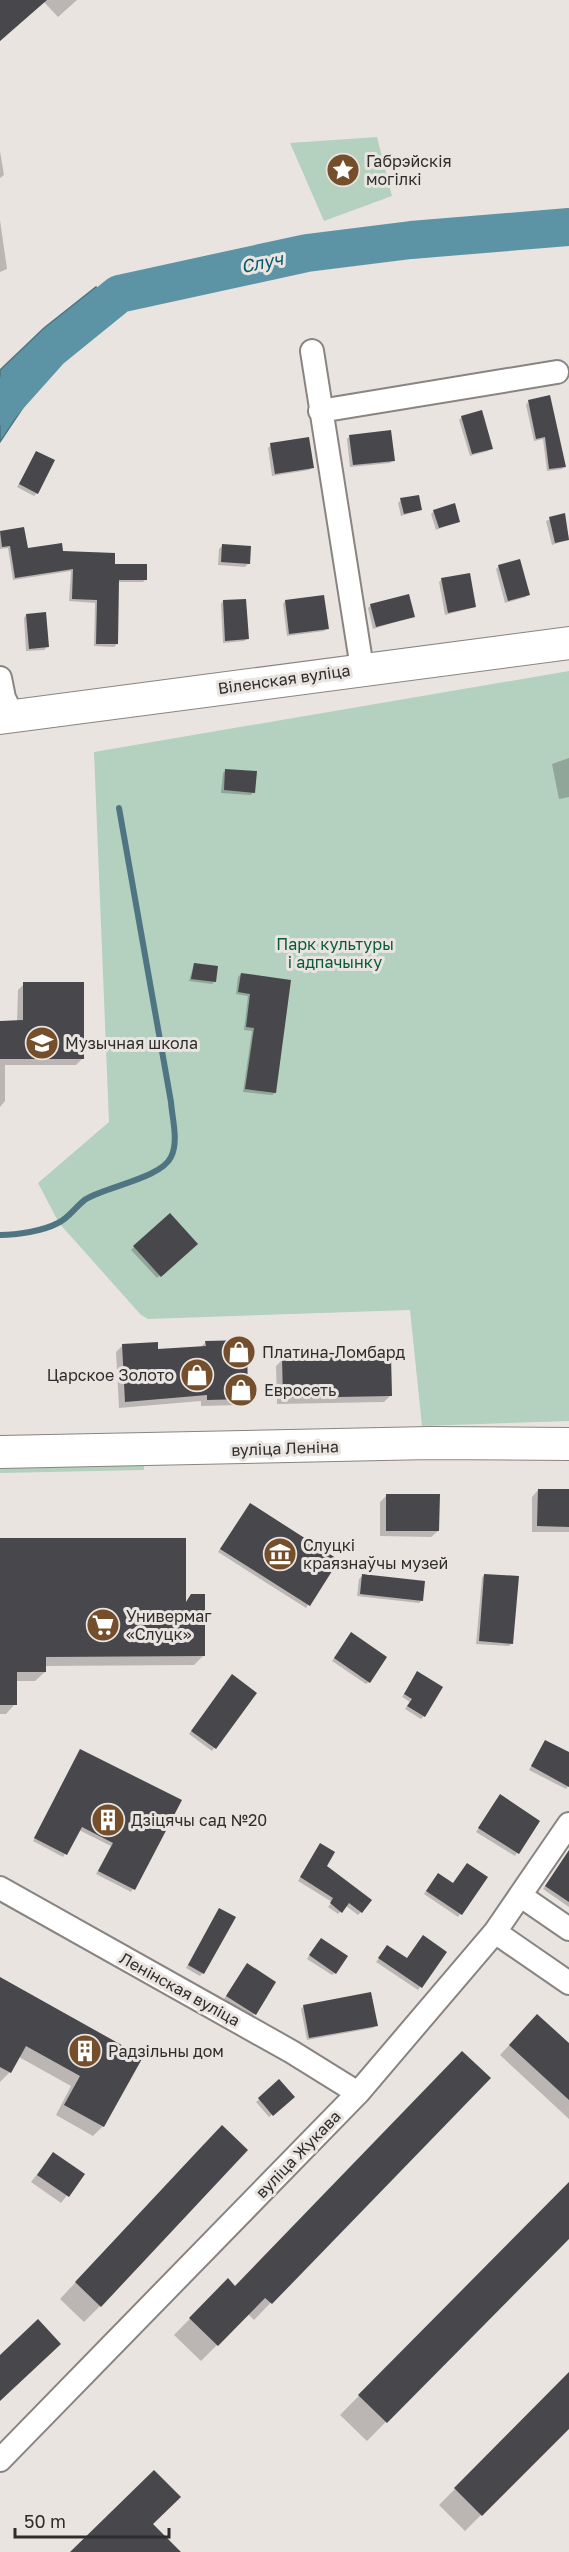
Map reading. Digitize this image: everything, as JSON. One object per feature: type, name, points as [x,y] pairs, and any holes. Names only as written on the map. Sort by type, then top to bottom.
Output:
[{"type":"main road","name":"Віленская вуліца","points":[[6,717],[362,668],[569,643]]},
{"type":"main road","name":"вуліца Леніна","points":[[0,1452],[176,1451],[430,1443],[569,1444]]},
{"type":"street","points":[[312,351],[362,668]]},
{"type":"street","points":[[320,411],[557,372]]},
{"type":"street","points":[[0,678],[6,717]]},
{"type":"street","name":"вуліца Жукава","points":[[0,2460],[357,2093],[495,1932],[569,1824]]},
{"type":"street","name":"Ленінская вуліца","points":[[0,1888],[292,2052],[357,2093]]},
{"type":"street","points":[[521,1896],[569,1929]]},
{"type":"street","points":[[495,1932],[569,1983]]},
{"type":"green space","name":"Габрэйскія могілкі","points":[[377,137],[392,196],[324,221],[290,143]]},
{"type":"green space","name":"Парк культуры і адпачынку","points":[[569,671],[569,1421],[422,1426],[410,1310],[148,1319],[141,1315],[59,1223],[38,1183],[109,1122],[94,752]]},
{"type":"green space","points":[[144,1463],[144,1470],[0,1473],[0,1464]]},
{"type":"water","points":[[96,287],[113,317],[46,373],[0,442],[0,370],[44,328]]},
{"type":"building","points":[[0,0],[47,0],[0,41]]},
{"type":"building","points":[[550,395],[566,467],[549,469],[545,437],[536,439],[528,400]]},
{"type":"building","points":[[482,410],[493,449],[472,454],[461,416]]},
{"type":"building","points":[[391,430],[395,461],[353,465],[349,435]]},
{"type":"building","points":[[309,437],[314,468],[275,474],[270,443]]},
{"type":"building","points":[[36,451],[55,460],[38,494],[19,484]]},
{"type":"building","points":[[419,495],[422,510],[404,514],[400,498]]},
{"type":"building","points":[[455,503],[460,522],[439,528],[433,510]]},
{"type":"building","points":[[565,513],[569,540],[555,543],[549,517]]},
{"type":"building","points":[[24,527],[28,548],[62,543],[63,551],[115,553],[115,564],[147,564],[147,580],[119,580],[118,644],[96,644],[97,600],[72,599],[73,569],[15,578],[10,546],[2,547],[0,531]]},
{"type":"building","points":[[222,544],[251,546],[250,564],[221,562]]},
{"type":"building","points":[[520,559],[530,595],[508,601],[498,565]]},
{"type":"building","points":[[470,573],[476,607],[448,613],[441,578]]},
{"type":"building","points":[[409,594],[415,617],[376,627],[370,604]]},
{"type":"building","points":[[324,595],[329,629],[289,634],[285,600]]},
{"type":"building","points":[[246,599],[249,639],[225,641],[223,600]]},
{"type":"building","points":[[46,612],[49,647],[29,649],[26,614]]},
{"type":"building","points":[[225,769],[257,771],[255,793],[224,790]]},
{"type":"building","points":[[194,963],[218,966],[216,982],[191,979]]},
{"type":"building","points":[[241,973],[291,980],[276,1093],[245,1089],[254,1028],[246,1027],[250,994],[238,992]]},
{"type":"building","name":"Музычная школа","points":[[23,982],[84,982],[84,1059],[0,1059],[0,1021],[23,1020]]},
{"type":"building","points":[[170,1213],[198,1244],[161,1277],[133,1246]]},
{"type":"building","points":[[247,1340],[248,1399],[207,1400],[207,1395],[125,1402],[122,1344],[158,1342],[158,1349],[206,1346],[205,1341]]},
{"type":"building","points":[[391,1356],[392,1396],[283,1398],[282,1358]]},
{"type":"building","points":[[538,1489],[569,1489],[569,1527],[537,1526]]},
{"type":"building","points":[[386,1494],[440,1494],[439,1531],[386,1531]]},
{"type":"building","name":"Слуцкі краязнаўчы музей","points":[[250,1503],[339,1560],[310,1606],[220,1549]]},
{"type":"building","name":"Универмаг «Слуцк»","points":[[0,1538],[186,1538],[186,1602],[191,1594],[205,1594],[205,1656],[46,1657],[46,1672],[17,1672],[17,1705],[0,1705]]},
{"type":"building","points":[[362,1574],[425,1581],[423,1601],[360,1594]]},
{"type":"building","points":[[484,1574],[519,1576],[513,1644],[479,1641]]},
{"type":"building","points":[[351,1632],[387,1657],[370,1683],[334,1658]]},
{"type":"building","points":[[417,1671],[443,1687],[425,1717],[407,1706],[412,1699],[404,1694]]},
{"type":"building","points":[[232,1674],[257,1693],[216,1749],[191,1731]]},
{"type":"building","points":[[545,1740],[569,1752],[569,1787],[531,1766]]},
{"type":"building","name":"Дзіцячы сад №20","points":[[80,1749],[182,1800],[135,1890],[98,1871],[113,1843],[82,1827],[67,1855],[34,1838]]},
{"type":"building","points":[[500,1794],[540,1821],[519,1854],[478,1828]]},
{"type":"building","points":[[320,1843],[335,1852],[327,1866],[372,1900],[362,1913],[349,1903],[342,1913],[330,1903],[333,1898],[300,1877]]},
{"type":"building","points":[[569,1850],[569,1902],[545,1886]]},
{"type":"building","points":[[467,1863],[488,1877],[462,1915],[426,1891],[438,1873],[453,1883]]},
{"type":"building","points":[[219,1908],[236,1917],[204,1974],[188,1965]]},
{"type":"building","points":[[423,1935],[447,1952],[422,1988],[378,1958],[387,1945],[407,1958]]},
{"type":"building","points":[[321,1938],[348,1956],[336,1974],[309,1955]]},
{"type":"building","points":[[247,1963],[276,1982],[256,2015],[226,1996]]},
{"type":"building","name":"Радзільны дом","points":[[0,1977],[143,2057],[104,2127],[64,2105],[80,2076],[26,2046],[11,2073],[0,2067]]},
{"type":"building","points":[[371,1992],[378,2026],[309,2038],[303,2005]]},
{"type":"building","points":[[537,2014],[569,2043],[569,2100],[509,2045]]},
{"type":"building","points":[[462,2051],[491,2078],[272,2304],[265,2298],[218,2346],[189,2318],[228,2278],[235,2286]]},
{"type":"building","points":[[279,2079],[295,2097],[273,2116],[258,2098]]},
{"type":"building","points":[[222,2125],[248,2150],[101,2307],[75,2282]]},
{"type":"building","points":[[53,2152],[85,2174],[69,2197],[37,2175]]},
{"type":"building","points":[[569,2182],[569,2239],[387,2423],[358,2395]]},
{"type":"building","points":[[38,2319],[61,2344],[0,2401],[0,2355]]},
{"type":"building","points":[[569,2372],[569,2429],[482,2516],[454,2488]]},
{"type":"building","points":[[154,2470],[181,2497],[153,2524],[181,2552],[70,2552]]},
{"type":"waterway","name":"Случ","points":[[0,406],[50,350],[119,294],[307,253],[411,240],[569,227]]},
{"type":"waterway","points":[[0,1235],[30,1232],[58,1223],[86,1199],[157,1171],[171,1157],[175,1144],[171,1102],[119,808]]},
{"type":"place","name":"Габрэйскія могілкі","points":[[343,170]]},
{"type":"place","name":"Музычная школа","points":[[42,1043]]},
{"type":"place","name":"Платина-Ломбард","points":[[239,1352]]},
{"type":"place","name":"Царское Золото","points":[[197,1375]]},
{"type":"place","name":"Евросеть","points":[[241,1390]]},
{"type":"place","name":"Слуцкі краязнаўчы музей","points":[[280,1554]]},
{"type":"place","name":"Универмаг «Слуцк»","points":[[103,1625]]},
{"type":"place","name":"Дзіцячы сад №20","points":[[108,1820]]},
{"type":"place","name":"Радзільны дом","points":[[85,2051]]}]
